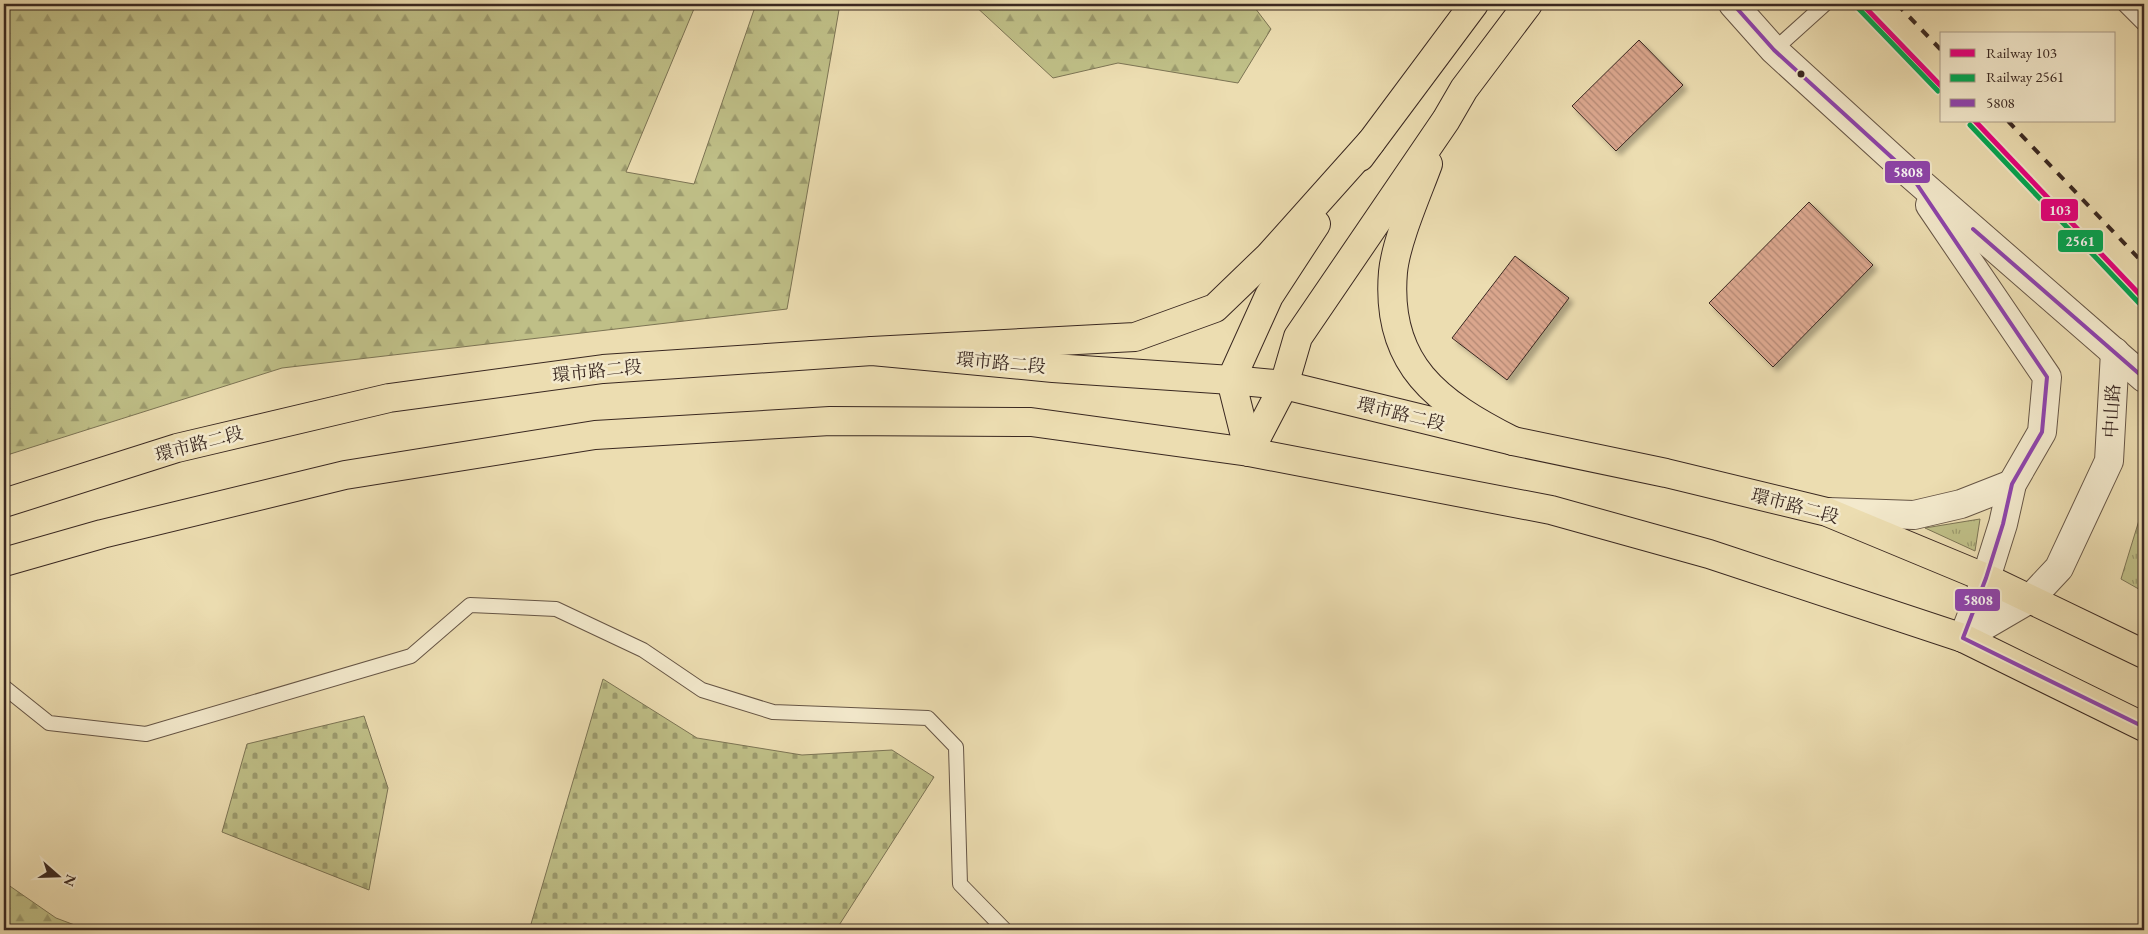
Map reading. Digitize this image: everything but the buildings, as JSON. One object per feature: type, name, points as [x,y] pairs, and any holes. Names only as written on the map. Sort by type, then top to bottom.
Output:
[{"type":"main road","points":[[1249,452],[1231,380],[1269,296],[1371,142],[1474,4]]},
{"type":"main road","points":[[1249,452],[1284,385],[1298,337],[1446,120],[1464,89],[1528,4]]},
{"type":"main road","points":[[1446,120],[1404,228],[1393,271],[1393,311],[1403,350],[1429,388],[1456,410],[1513,441]]},
{"type":"main road","points":[[872,351],[1135,338],[1215,308],[1269,256],[1371,142]]},
{"type":"main road","name":"環市路二段","points":[[4,503],[177,448],[389,398],[603,369],[872,351],[1053,368],[1284,385],[1513,441],[1666,473],[1827,512],[1986,578]]},
{"type":"main road","points":[[4,562],[102,534],[345,475],[595,435],[830,421],[1031,422],[1249,452],[1551,510],[1709,554],[1963,638],[2144,727]]},
{"type":"main road","points":[[1986,578],[2144,654]]},
{"type":"street","points":[[1733,4],[1774,50],[1910,174],[2144,378]]},
{"type":"street","points":[[1910,174],[2046,377],[2042,432],[2012,484],[2003,524],[1986,578],[1963,638]]},
{"type":"street","name":"中山路","points":[[1963,638],[2030,599],[2059,568],[2109,462],[2115,352]]},
{"type":"street","points":[[1827,512],[1914,515],[1962,504],[2012,484]]},
{"type":"lane","points":[[1774,50],[1825,4]]},
{"type":"lane","points":[[2124,4],[2144,24]]},
{"type":"lane","points":[[4,687],[49,723],[146,734],[411,656],[470,605],[556,609],[643,650],[702,690],[773,712],[928,718],[956,747],[960,884],[1005,930]]},
{"type":"green space","points":[[4,4],[696,4],[626,172],[694,184],[756,4],[840,4],[787,309],[282,368],[4,456]]},
{"type":"green space","points":[[973,4],[1252,4],[1271,29],[1238,83],[1118,63],[1053,78]]},
{"type":"green space","points":[[2144,504],[2144,592],[2121,579]]},
{"type":"green space","points":[[1980,519],[1975,551],[1925,528]]},
{"type":"green space","points":[[603,679],[697,738],[802,755],[892,750],[934,777],[836,930],[546,930],[531,924]]},
{"type":"green space","points":[[364,716],[388,788],[369,890],[222,832],[247,744]]},
{"type":"green space","points":[[4,882],[56,918],[88,930],[4,930]]},
{"type":"railway","points":[[1897,4],[1940,49]]},
{"type":"railway","points":[[2009,122],[2144,264]]},
{"type":"rail line","name":"103","points":[[1862,4],[1940,85]]},
{"type":"rail line","name":"2561","points":[[1858,8],[1938,91]]},
{"type":"rail line","name":"103","points":[[1976,122],[2144,299]]},
{"type":"rail line","name":"2561","points":[[1970,125],[2139,303]]},
{"type":"transit line","name":"5808","points":[[1733,4],[1774,50],[1910,174],[2047,377],[2042,432],[2012,484],[2003,524],[1986,578],[1963,638],[2144,727]]},
{"type":"transit line","name":"5808","points":[[1973,229],[2144,378]]}]
